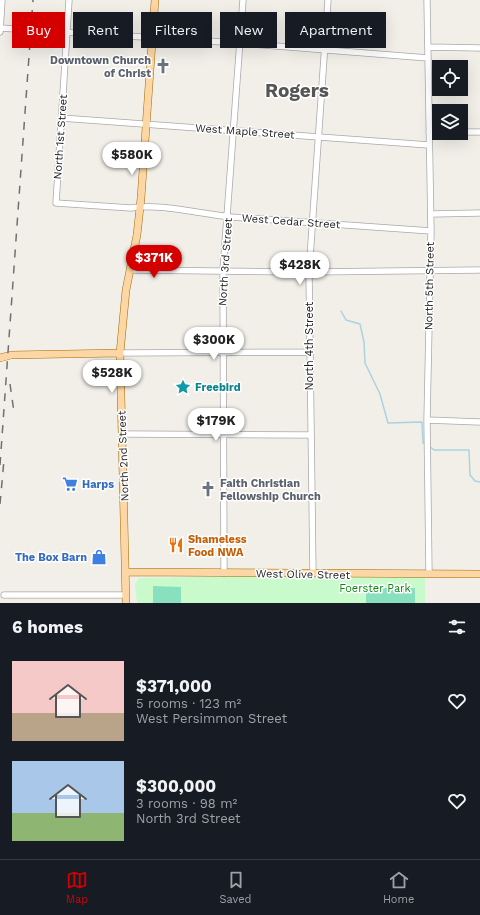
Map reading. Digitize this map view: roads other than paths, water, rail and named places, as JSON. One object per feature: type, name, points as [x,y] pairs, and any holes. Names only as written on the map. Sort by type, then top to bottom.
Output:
[{"type":"main road","name":"North 2nd Street","points":[[154,12],[155,0]]},
{"type":"main road","name":"North 2nd Street","points":[[126,603],[120,353],[121,326],[137,235],[151,48]]},
{"type":"main road","points":[[0,358],[8,356],[120,353]]},
{"type":"main road","name":"West Olive Street","points":[[126,572],[480,574]]},
{"type":"street","points":[[0,32],[2,0]]},
{"type":"street","name":"North 1st Street","points":[[56,203],[69,0]]},
{"type":"street","name":"North 3rd Street","points":[[242,12],[243,0]]},
{"type":"street","name":"North 4th Street","points":[[313,573],[309,272],[328,0]]},
{"type":"street","name":"North 5th Street","points":[[427,0],[431,214],[427,420],[429,573]]},
{"type":"street","points":[[0,28],[141,36]]},
{"type":"street","points":[[277,46],[428,58]]},
{"type":"street","points":[[428,47],[480,48]]},
{"type":"street","name":"North 3rd Street","points":[[224,573],[222,352],[223,270],[228,217],[239,48]]},
{"type":"street","name":"West Maple Street","points":[[61,118],[430,145]]},
{"type":"street","points":[[468,132],[480,132]]},
{"type":"street","name":"West Cedar Street","points":[[56,203],[131,208],[140,206],[228,217],[431,231]]},
{"type":"street","points":[[431,214],[480,212]]},
{"type":"street","points":[[130,270],[309,272],[480,270]]},
{"type":"street","points":[[120,353],[309,352]]},
{"type":"street","points":[[427,420],[480,422]]},
{"type":"street","points":[[122,434],[310,435]]},
{"type":"street","points":[[4,595],[126,595]]},
{"type":"waterway","points":[[341,311],[346,320],[360,324],[364,342],[365,363],[380,394],[388,423],[422,422],[423,443],[426,444]]},
{"type":"waterway","points":[[429,446],[434,450],[469,450],[470,475],[475,481],[480,482]]},
{"type":"railway","points":[[0,465],[33,0]]},
{"type":"railway","points":[[10,384],[14,412]]},
{"type":"railway","points":[[0,504],[4,460]]},
{"type":"place","name":"Downtown Church of Christ","points":[[163,66]]},
{"type":"place","name":"Freebird","points":[[183,387]]},
{"type":"place","name":"Harps","points":[[70,484]]},
{"type":"place","name":"Faith Christian Fellowship Church","points":[[208,489]]},
{"type":"place","name":"Shameless Food NWA","points":[[176,545]]},
{"type":"place","name":"The Box Barn","points":[[99,557]]},
{"type":"district","name":"Rogers","points":[[297,90]]},
{"type":"park label","name":"Foerster Park","points":[[375,588]]}]
